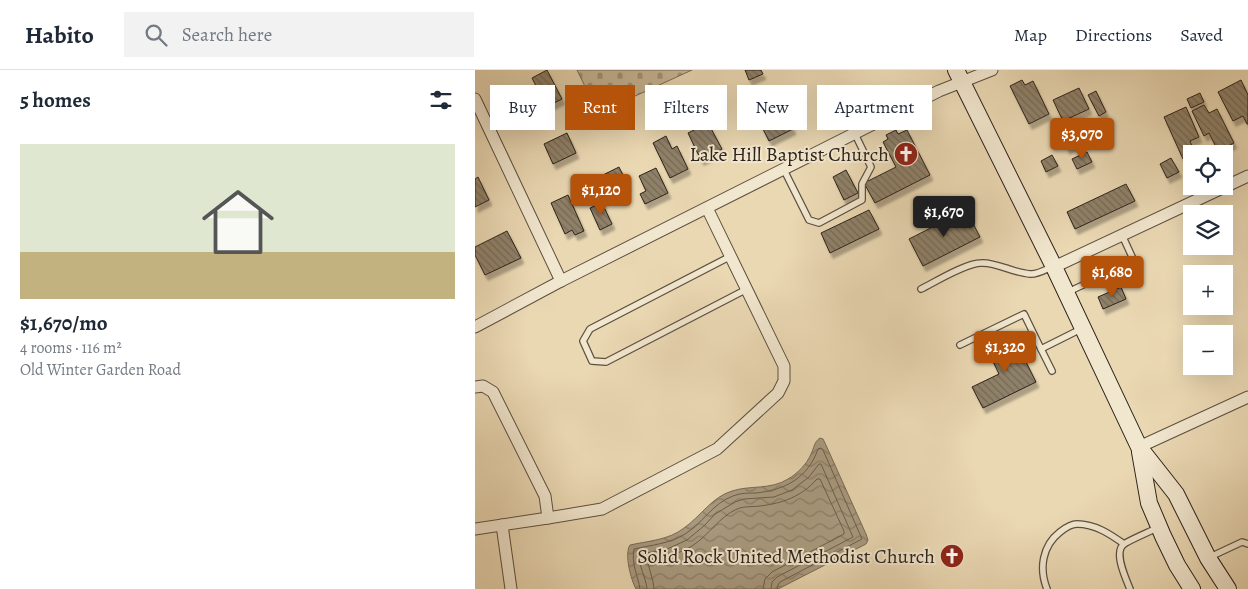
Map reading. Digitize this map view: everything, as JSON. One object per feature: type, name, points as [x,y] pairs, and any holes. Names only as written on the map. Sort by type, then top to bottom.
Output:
[{"type":"main road","points":[[959,76],[1083,328],[1139,447],[1176,494],[1208,558],[1228,589]]},
{"type":"main road","points":[[1139,447],[1149,503],[1177,565],[1192,589]]},
{"type":"main road","points":[[1177,565],[1179,589]]},
{"type":"street","points":[[475,327],[939,91],[959,76],[992,70]]},
{"type":"street","points":[[475,99],[561,282]]},
{"type":"street","points":[[1053,267],[1248,176]]},
{"type":"street","points":[[475,529],[602,509],[717,449],[778,393],[784,381],[784,366],[707,208]]},
{"type":"street","points":[[475,387],[483,386],[493,392],[545,496],[548,518]]},
{"type":"street","points":[[1139,447],[1248,397]]},
{"type":"street","points":[[502,525],[511,589]]},
{"type":"lane","points":[[783,170],[809,220],[819,222],[862,200],[862,184],[871,167],[855,134]]},
{"type":"lane","points":[[1066,293],[1134,261],[1122,235]]},
{"type":"lane","points":[[731,256],[590,329],[583,341],[592,361],[606,362],[747,289]]},
{"type":"lane","points":[[921,289],[977,263],[993,264],[1031,274],[1053,267]]},
{"type":"lane","points":[[960,345],[1023,314],[1052,371]]},
{"type":"lane","points":[[1041,349],[1083,328]]},
{"type":"lane","points":[[1047,589],[1042,568],[1045,553],[1053,538],[1069,526],[1077,524],[1095,527],[1124,544]]},
{"type":"lane","points":[[1130,589],[1121,561],[1120,549],[1124,544],[1159,527]]},
{"type":"lane","points":[[1208,558],[1242,542],[1248,544]]},
{"type":"green space","points":[[577,70],[692,70],[659,85],[645,85],[645,92],[635,96],[635,85],[584,85]]},
{"type":"water","points":[[820,438],[825,443],[866,534],[868,540],[866,544],[778,589],[636,589],[628,561],[630,545],[658,540],[678,532],[718,498],[732,491],[775,485],[788,479],[804,465],[815,443]]},
{"type":"building","points":[[547,70],[555,85],[536,85],[532,78]]},
{"type":"building","points":[[745,70],[761,70],[763,74],[749,80]]},
{"type":"building","points":[[1022,80],[1025,85],[1033,81],[1049,114],[1029,124],[1010,86]]},
{"type":"building","points":[[1241,80],[1248,95],[1248,124],[1243,116],[1233,121],[1218,92]]},
{"type":"building","points":[[555,85],[562,99],[555,102]]},
{"type":"building","points":[[1079,88],[1089,109],[1063,121],[1053,100]]},
{"type":"building","points":[[1096,91],[1106,112],[1099,116],[1088,95]]},
{"type":"building","points":[[1200,93],[1204,102],[1191,108],[1187,99]]},
{"type":"building","points":[[1204,105],[1209,113],[1217,109],[1234,143],[1230,145],[1215,145],[1209,133],[1204,136],[1192,111]]},
{"type":"building","points":[[1186,107],[1199,137],[1190,141],[1192,145],[1183,145],[1183,159],[1164,117]]},
{"type":"building","points":[[694,130],[712,130],[722,149],[701,160],[688,133]]},
{"type":"building","points":[[764,130],[791,130],[769,141]]},
{"type":"building","points":[[896,130],[898,134],[907,130],[930,175],[875,203],[864,183],[896,167],[883,142],[888,139],[886,135]]},
{"type":"building","points":[[1073,131],[1079,143],[1067,149],[1061,137]]},
{"type":"building","points":[[567,133],[576,153],[553,164],[544,144]]},
{"type":"building","points":[[666,136],[672,149],[677,146],[688,169],[670,178],[653,143]]},
{"type":"building","points":[[1087,152],[1092,162],[1077,169],[1072,159]]},
{"type":"building","points":[[1052,155],[1058,166],[1046,172],[1041,161]]},
{"type":"building","points":[[1171,158],[1179,172],[1167,178],[1160,164]]},
{"type":"building","points":[[619,167],[628,185],[608,195],[599,177]]},
{"type":"building","points":[[656,168],[668,193],[645,204],[640,194],[646,191],[639,176]]},
{"type":"building","points":[[846,170],[858,193],[844,200],[833,177]]},
{"type":"building","points":[[478,177],[489,200],[475,207],[475,179]]},
{"type":"building","points":[[1126,184],[1135,201],[1075,229],[1067,212]]},
{"type":"building","points":[[568,195],[584,231],[575,235],[572,230],[565,234],[551,203]]},
{"type":"building","points":[[602,203],[612,224],[600,230],[590,208]]},
{"type":"building","points":[[869,210],[879,229],[830,253],[821,233]]},
{"type":"building","points":[[966,210],[980,237],[923,266],[909,239]]},
{"type":"building","points":[[507,231],[521,258],[485,275],[475,255],[475,247]]},
{"type":"building","points":[[1121,287],[1126,299],[1103,309],[1098,297]]},
{"type":"building","points":[[1012,334],[1036,382],[983,408],[972,387],[999,374],[986,347]]},
{"type":"place","name":"Lake Hill Baptist Church","points":[[906,154]]},
{"type":"place","name":"Solid Rock United Methodist Church","points":[[952,556]]}]
